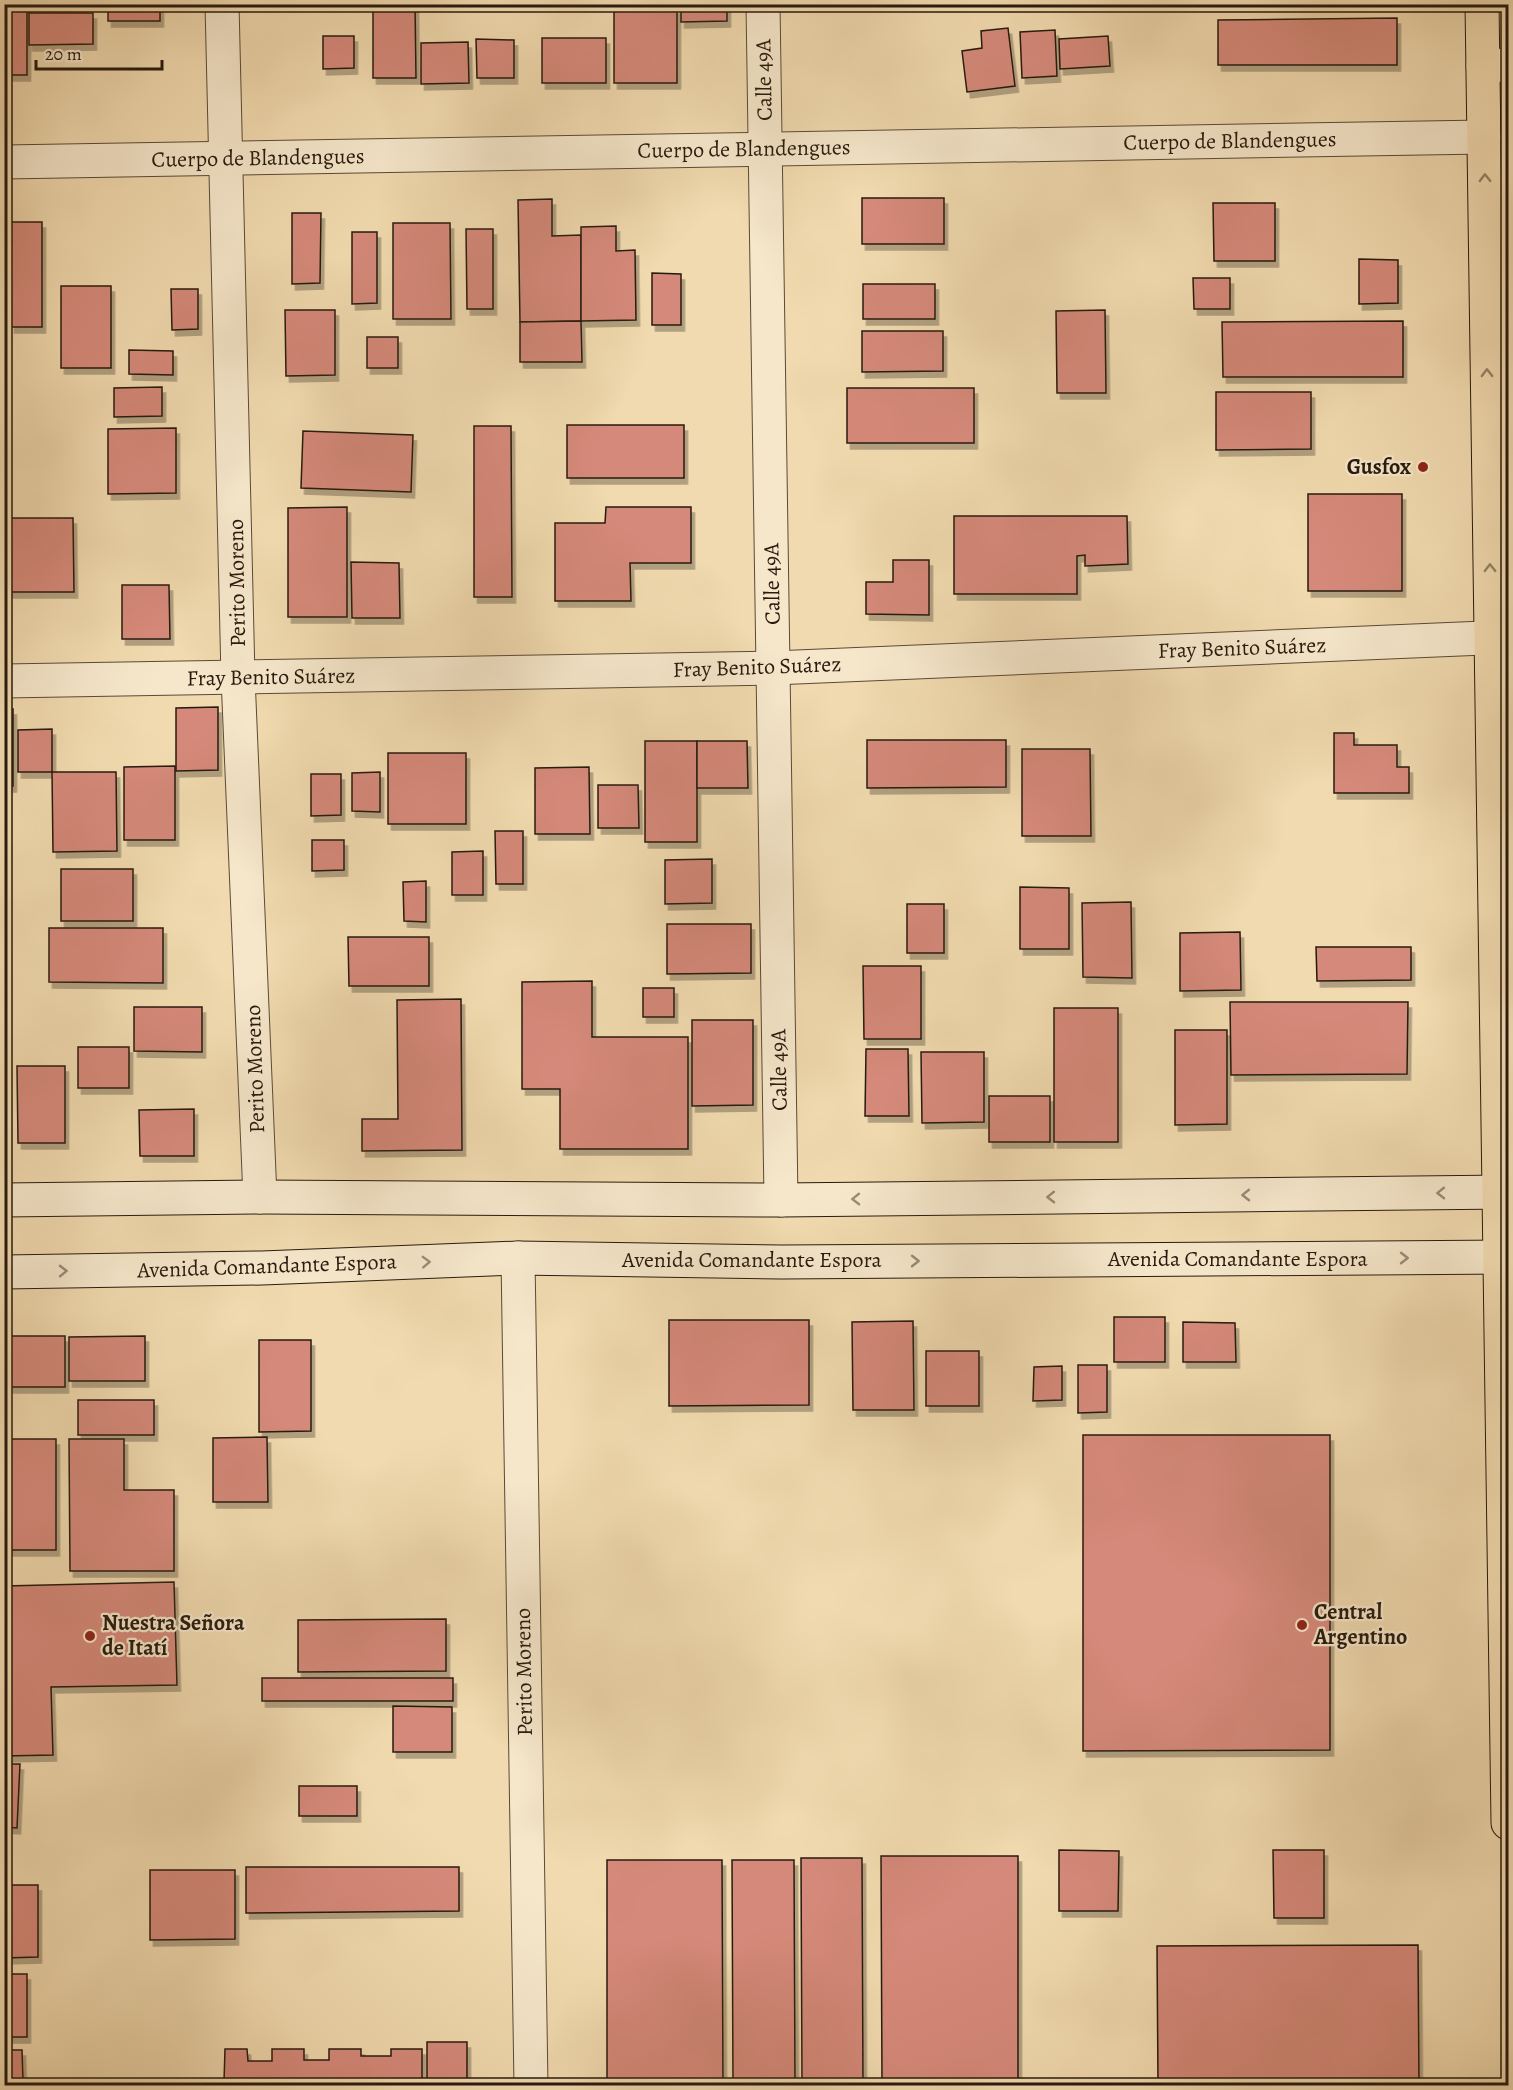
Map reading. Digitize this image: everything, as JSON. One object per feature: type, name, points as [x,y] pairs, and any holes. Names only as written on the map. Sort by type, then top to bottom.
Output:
[{"type":"main road","points":[[1482,4],[1496,65],[1484,137],[1500,637],[1509,1822]]},
{"type":"street","name":"Perito Moreno","points":[[222,4],[228,158],[238,677],[260,1197]]},
{"type":"street","name":"Calle 49A","points":[[763,4],[781,1200]]},
{"type":"street","name":"Cuerpo de Blandengues","points":[[4,162],[1484,137]]},
{"type":"street","name":"Fray Benito Suárez","points":[[4,681],[773,668],[1500,637]]},
{"type":"street","points":[[4,1200],[260,1197],[781,1200],[1504,1192]]},
{"type":"street","name":"Avenida Comandante Espora","points":[[4,1272],[262,1268],[518,1258],[782,1262],[1504,1257]]},
{"type":"street","name":"Perito Moreno","points":[[518,1258],[531,2085]]},
{"type":"building","points":[[4,4],[27,4],[27,75],[4,75]]},
{"type":"building","points":[[108,4],[160,4],[160,21],[108,21]]},
{"type":"building","points":[[373,4],[415,4],[416,78],[373,78]]},
{"type":"building","points":[[681,4],[727,4],[727,21],[681,22]]},
{"type":"building","points":[[677,8],[677,83],[614,83],[614,9]]},
{"type":"building","points":[[29,13],[93,13],[93,44],[29,45]]},
{"type":"building","points":[[1397,18],[1397,65],[1218,65],[1218,20]]},
{"type":"building","points":[[1008,28],[1015,86],[967,92],[962,51],[982,48],[981,31]]},
{"type":"building","points":[[1055,30],[1057,76],[1022,78],[1020,32]]},
{"type":"building","points":[[323,36],[354,36],[354,68],[323,69]]},
{"type":"building","points":[[1108,36],[1110,66],[1060,69],[1059,39]]},
{"type":"building","points":[[542,38],[606,38],[606,83],[542,83]]},
{"type":"building","points":[[476,39],[514,40],[514,78],[477,78]]},
{"type":"building","points":[[468,42],[469,83],[421,84],[421,43]]},
{"type":"building","points":[[862,198],[944,198],[944,244],[862,244]]},
{"type":"building","points":[[552,199],[552,236],[581,235],[581,321],[520,322],[518,200]]},
{"type":"building","points":[[1213,203],[1275,203],[1275,261],[1214,261]]},
{"type":"building","points":[[292,213],[321,213],[320,283],[292,284]]},
{"type":"building","points":[[11,222],[42,222],[42,327],[11,327]]},
{"type":"building","points":[[393,223],[450,223],[451,319],[393,319]]},
{"type":"building","points":[[616,226],[616,251],[635,250],[636,320],[581,321],[581,227]]},
{"type":"building","points":[[466,229],[493,229],[493,309],[467,309]]},
{"type":"building","points":[[352,232],[377,232],[377,303],[352,304]]},
{"type":"building","points":[[1359,259],[1398,260],[1398,303],[1359,304]]},
{"type":"building","points":[[652,273],[681,274],[681,325],[652,325]]},
{"type":"building","points":[[1193,278],[1230,278],[1230,309],[1194,309]]},
{"type":"building","points":[[863,284],[935,284],[935,319],[863,319]]},
{"type":"building","points":[[61,286],[111,286],[111,368],[61,368]]},
{"type":"building","points":[[171,289],[198,289],[198,329],[172,330]]},
{"type":"building","points":[[285,310],[335,310],[335,375],[286,376]]},
{"type":"building","points":[[1105,310],[1106,393],[1057,393],[1056,311]]},
{"type":"building","points":[[581,321],[582,362],[520,362],[520,322]]},
{"type":"building","points":[[1403,321],[1403,377],[1223,377],[1222,322]]},
{"type":"building","points":[[862,331],[943,331],[943,371],[862,372]]},
{"type":"building","points":[[367,337],[398,337],[398,368],[367,368]]},
{"type":"building","points":[[129,350],[173,351],[173,375],[129,374]]},
{"type":"building","points":[[162,387],[162,416],[114,417],[114,388]]},
{"type":"building","points":[[847,388],[974,388],[974,443],[847,443]]},
{"type":"building","points":[[1216,392],[1311,392],[1311,449],[1216,450]]},
{"type":"building","points":[[567,425],[684,425],[684,478],[567,478]]},
{"type":"building","points":[[474,426],[511,426],[512,597],[474,597]]},
{"type":"building","points":[[176,428],[176,493],[108,494],[108,429]]},
{"type":"building","points":[[303,431],[413,435],[411,492],[301,488]]},
{"type":"building","points":[[1308,494],[1402,494],[1402,591],[1308,591]]},
{"type":"building","points":[[347,507],[347,617],[288,617],[288,508]]},
{"type":"building","points":[[606,507],[691,507],[691,563],[630,563],[631,601],[555,601],[555,523],[605,523]]},
{"type":"building","points":[[954,516],[1127,516],[1128,564],[1085,566],[1085,555],[1077,556],[1077,594],[954,594]]},
{"type":"building","points":[[7,518],[73,518],[74,592],[7,592]]},
{"type":"building","points":[[893,560],[929,560],[929,615],[866,614],[866,582],[893,582]]},
{"type":"building","points":[[351,562],[399,563],[400,618],[352,618]]},
{"type":"building","points":[[122,585],[169,585],[170,639],[122,639]]},
{"type":"building","points":[[218,707],[218,770],[176,771],[176,708]]},
{"type":"building","points":[[4,709],[13,709],[13,786],[4,786]]},
{"type":"building","points":[[52,729],[52,772],[18,772],[18,730]]},
{"type":"building","points":[[1334,733],[1354,733],[1354,745],[1397,745],[1397,767],[1409,767],[1409,793],[1334,793]]},
{"type":"building","points":[[867,740],[1006,740],[1006,787],[867,788]]},
{"type":"building","points":[[645,741],[697,741],[697,842],[645,842]]},
{"type":"building","points":[[697,741],[747,741],[748,788],[697,788]]},
{"type":"building","points":[[1022,749],[1090,749],[1091,836],[1022,836]]},
{"type":"building","points":[[388,753],[466,753],[466,824],[388,824]]},
{"type":"building","points":[[175,766],[175,840],[124,840],[124,767]]},
{"type":"building","points":[[589,767],[590,834],[535,834],[535,768]]},
{"type":"building","points":[[52,772],[116,772],[117,851],[53,852]]},
{"type":"building","points":[[380,772],[380,812],[352,811],[352,773]]},
{"type":"building","points":[[311,774],[341,774],[341,815],[311,816]]},
{"type":"building","points":[[598,785],[638,785],[639,828],[598,828]]},
{"type":"building","points":[[495,831],[523,831],[523,884],[496,884]]},
{"type":"building","points":[[312,840],[344,840],[344,870],[312,871]]},
{"type":"building","points":[[483,851],[483,895],[452,895],[452,852]]},
{"type":"building","points":[[712,859],[712,903],[665,904],[665,860]]},
{"type":"building","points":[[61,869],[133,869],[133,921],[61,921]]},
{"type":"building","points":[[426,881],[426,922],[404,921],[403,882]]},
{"type":"building","points":[[1020,887],[1069,888],[1069,949],[1020,949]]},
{"type":"building","points":[[1131,902],[1132,978],[1083,977],[1082,903]]},
{"type":"building","points":[[907,904],[944,904],[944,953],[907,953]]},
{"type":"building","points":[[667,924],[751,924],[751,973],[667,974]]},
{"type":"building","points":[[49,928],[163,928],[163,983],[49,982]]},
{"type":"building","points":[[1240,932],[1241,990],[1180,991],[1180,933]]},
{"type":"building","points":[[348,937],[429,937],[429,986],[349,986]]},
{"type":"building","points":[[1316,947],[1411,947],[1411,980],[1317,981]]},
{"type":"building","points":[[863,966],[921,966],[921,1039],[864,1039]]},
{"type":"building","points":[[592,981],[592,1037],[688,1037],[688,1149],[560,1149],[560,1089],[522,1089],[522,982]]},
{"type":"building","points":[[643,988],[674,988],[674,1017],[643,1017]]},
{"type":"building","points":[[461,999],[462,1150],[362,1151],[362,1119],[398,1119],[397,1000]]},
{"type":"building","points":[[1230,1002],[1408,1002],[1407,1074],[1231,1075]]},
{"type":"building","points":[[134,1007],[202,1007],[202,1052],[134,1051]]},
{"type":"building","points":[[1054,1008],[1118,1008],[1118,1142],[1054,1142]]},
{"type":"building","points":[[692,1020],[753,1020],[753,1105],[692,1106]]},
{"type":"building","points":[[1175,1030],[1227,1030],[1227,1124],[1175,1125]]},
{"type":"building","points":[[78,1047],[129,1047],[129,1088],[78,1088]]},
{"type":"building","points":[[866,1049],[908,1049],[909,1116],[865,1116]]},
{"type":"building","points":[[921,1052],[984,1052],[984,1122],[922,1123]]},
{"type":"building","points":[[17,1066],[65,1066],[65,1143],[18,1143]]},
{"type":"building","points":[[989,1096],[1050,1096],[1050,1142],[989,1142]]},
{"type":"building","points":[[194,1109],[194,1156],[140,1156],[139,1110]]},
{"type":"building","points":[[1114,1317],[1165,1317],[1165,1362],[1114,1362]]},
{"type":"building","points":[[669,1320],[809,1320],[809,1405],[669,1406]]},
{"type":"building","points":[[913,1321],[914,1410],[853,1410],[852,1322]]},
{"type":"building","points":[[1183,1322],[1235,1323],[1236,1362],[1183,1362]]},
{"type":"building","points":[[4,1336],[65,1336],[65,1387],[4,1387]]},
{"type":"building","points":[[145,1336],[145,1381],[69,1381],[69,1337]]},
{"type":"building","points":[[259,1340],[311,1340],[311,1431],[259,1432]]},
{"type":"building","points":[[926,1351],[979,1351],[979,1406],[926,1406]]},
{"type":"building","points":[[1078,1365],[1107,1365],[1107,1412],[1078,1413]]},
{"type":"building","points":[[1062,1366],[1062,1400],[1033,1401],[1034,1367]]},
{"type":"building","points":[[78,1400],[154,1400],[154,1435],[78,1435]]},
{"type":"building","points":[[1083,1435],[1330,1435],[1330,1750],[1083,1751]]},
{"type":"building","points":[[267,1437],[268,1502],[213,1502],[213,1438]]},
{"type":"building","points":[[4,1439],[56,1439],[56,1550],[4,1550]]},
{"type":"building","points":[[69,1439],[124,1439],[124,1490],[174,1490],[174,1571],[70,1571]]},
{"type":"building","name":"Nuestra Señora de Itatí","points":[[174,1582],[177,1685],[51,1687],[53,1755],[4,1756],[4,1586]]},
{"type":"building","points":[[446,1619],[446,1671],[298,1672],[298,1620]]},
{"type":"building","points":[[262,1678],[453,1678],[453,1701],[262,1701]]},
{"type":"building","points":[[393,1706],[452,1707],[452,1752],[393,1752]]},
{"type":"building","points":[[4,1764],[20,1764],[17,1828],[4,1827]]},
{"type":"building","points":[[299,1786],[357,1786],[357,1816],[299,1816]]},
{"type":"building","points":[[1059,1850],[1119,1851],[1118,1911],[1059,1911]]},
{"type":"building","points":[[1273,1850],[1324,1850],[1324,1918],[1274,1918]]},
{"type":"building","points":[[881,1856],[1018,1856],[1018,2086],[882,2086]]},
{"type":"building","points":[[801,1858],[862,1858],[863,2086],[802,2086]]},
{"type":"building","points":[[607,1860],[722,1860],[723,2086],[607,2086]]},
{"type":"building","points":[[732,1860],[794,1860],[795,2086],[733,2086]]},
{"type":"building","points":[[246,1867],[459,1867],[459,1911],[246,1913]]},
{"type":"building","points":[[150,1870],[235,1870],[235,1939],[150,1940]]},
{"type":"building","points":[[4,1885],[38,1885],[38,1957],[4,1958]]},
{"type":"building","points":[[1418,1945],[1419,2086],[1158,2083],[1157,1946]]},
{"type":"building","points":[[4,1974],[27,1974],[27,2037],[4,2037]]},
{"type":"building","points":[[427,2042],[467,2042],[467,2086],[427,2086]]},
{"type":"building","points":[[225,2049],[247,2049],[248,2061],[272,2061],[272,2049],[304,2049],[304,2060],[329,2060],[329,2049],[361,2049],[361,2056],[391,2056],[391,2049],[422,2049],[422,2086],[197,2086],[197,2082],[224,2082]]},
{"type":"building","points":[[4,2050],[22,2050],[23,2081],[39,2081],[39,2086],[4,2086]]},
{"type":"place","name":"Gusfox","points":[[1423,467]]},
{"type":"place","name":"Central Argentino","points":[[1302,1625]]},
{"type":"place","name":"Nuestra Señora de Itatí","points":[[90,1636]]}]
